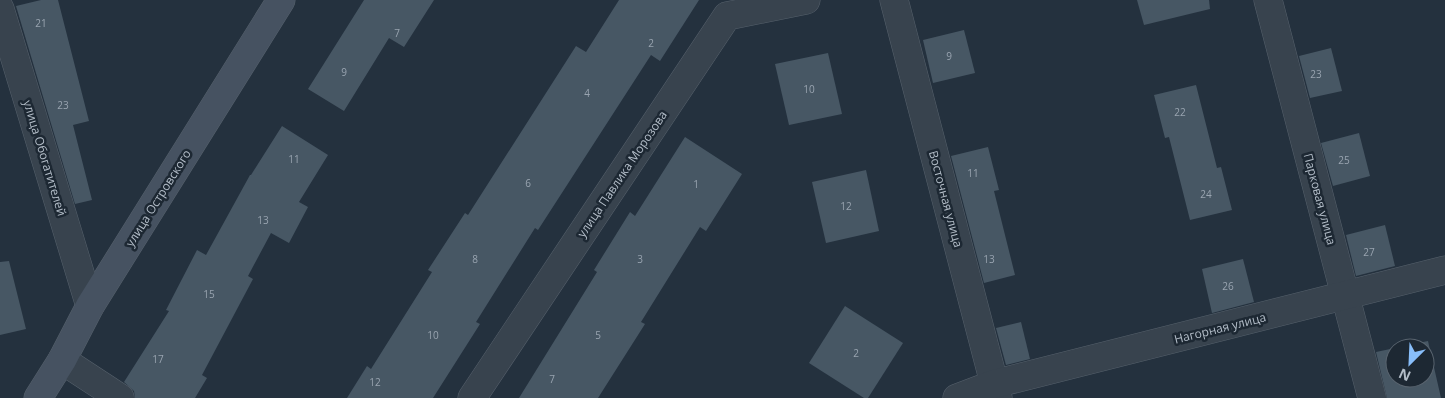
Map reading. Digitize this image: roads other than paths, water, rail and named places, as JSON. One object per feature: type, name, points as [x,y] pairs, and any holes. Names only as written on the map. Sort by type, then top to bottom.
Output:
[{"type":"main road","name":"улица Островского","points":[[38,398],[62,360],[90,306],[281,0]]},
{"type":"street","name":"улица Павлика Морозова","points":[[472,398],[727,16],[806,0]]},
{"type":"street","name":"Восточная улица","points":[[894,0],[996,391]]},
{"type":"street","name":"Парковая улица","points":[[1268,0],[1372,398]]},
{"type":"street","name":"улица Обогатителей","points":[[0,9],[90,306]]},
{"type":"street","name":"Нагорная улица","points":[[956,398],[996,391],[1445,270]]},
{"type":"street","points":[[62,360],[120,398]]}]
